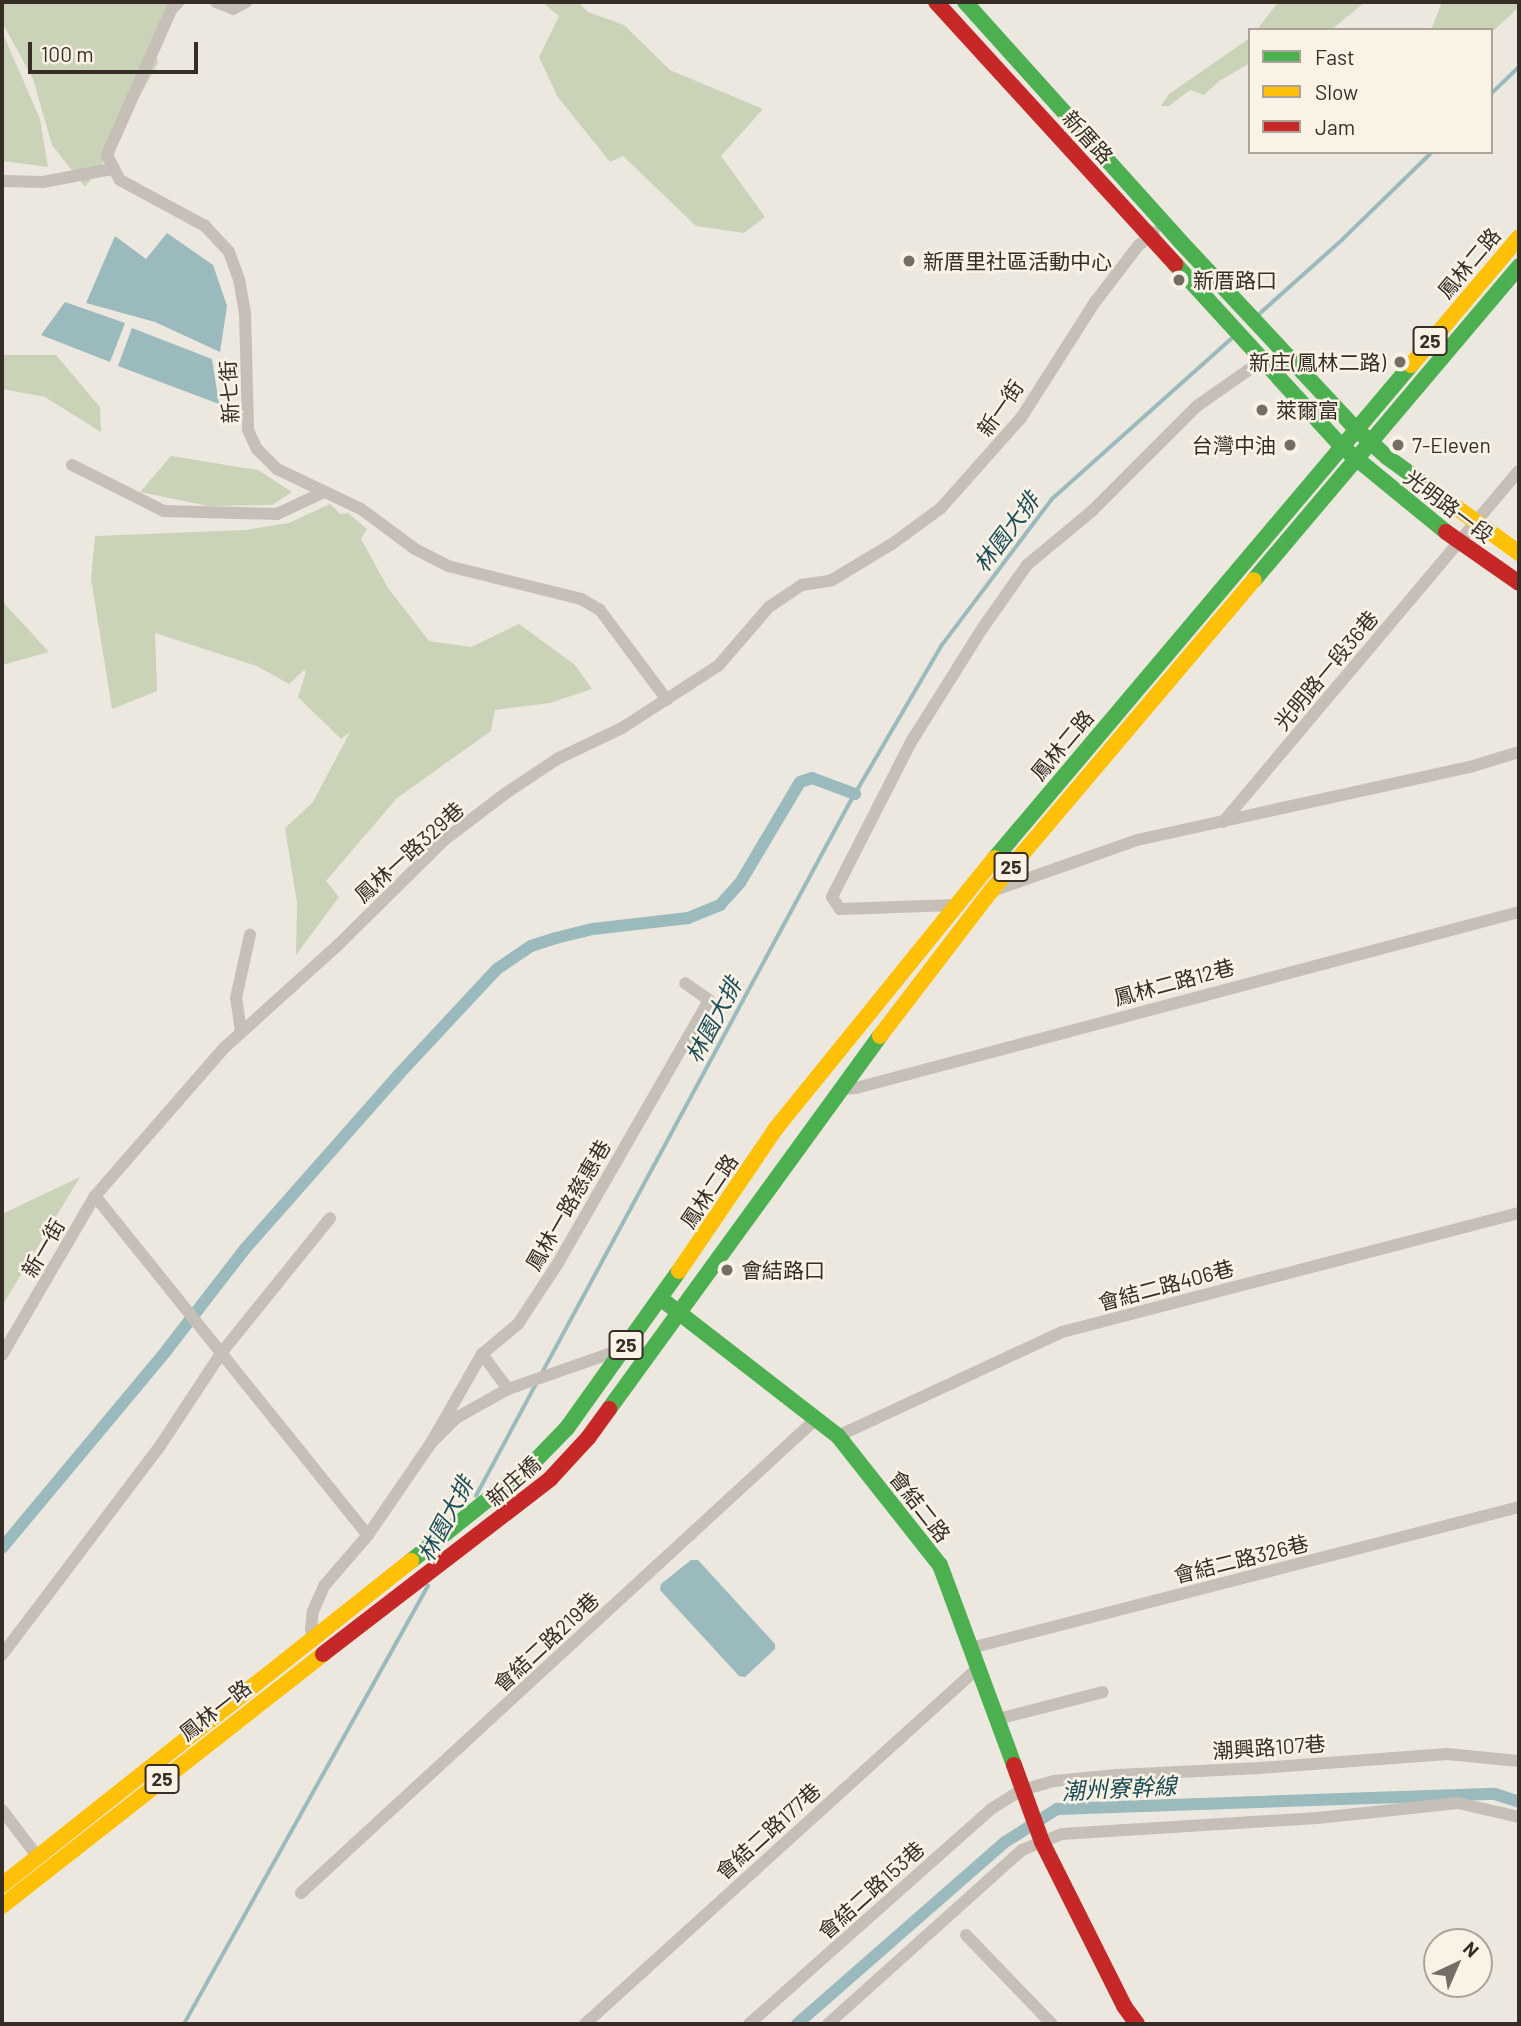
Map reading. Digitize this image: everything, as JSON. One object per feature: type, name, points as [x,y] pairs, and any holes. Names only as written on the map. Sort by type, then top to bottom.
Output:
[{"type":"main road","name":"新厝路","points":[[936,2],[971,36],[1149,236],[1262,357]]},
{"type":"main road","name":"新厝路","points":[[965,2],[1356,429]]},
{"type":"main road","name":"鳳林二路","points":[[660,1298],[777,1127],[955,905],[1519,236]]},
{"type":"main road","name":"鳳林二路","points":[[680,1314],[839,1089],[991,891],[1519,266]]},
{"type":"main road","points":[[1262,357],[1341,446],[1356,459]]},
{"type":"main road","points":[[1356,429],[1370,443]]},
{"type":"main road","name":"光明路一段","points":[[1370,443],[1474,523],[1519,553]]},
{"type":"main road","name":"光明路一段","points":[[1356,459],[1458,542],[1519,583]]},
{"type":"main road","name":"會結二路","points":[[660,1298],[838,1436],[940,1565],[1041,1840]]},
{"type":"main road","name":"25","points":[[623,1349],[660,1298]]},
{"type":"main road","name":"新庄橋","points":[[324,1653],[531,1495],[588,1438],[680,1314]]},
{"type":"main road","name":"新庄橋","points":[[314,1639],[532,1464],[567,1428],[623,1349]]},
{"type":"main road","name":"鳳林一路","points":[[2,1885],[314,1639]]},
{"type":"main road","name":"鳳林一路","points":[[2,1906],[324,1653]]},
{"type":"main road","points":[[1041,1840],[1124,2006],[1136,2024]]},
{"type":"street","points":[[2,181],[43,182],[112,169],[107,155],[111,143],[172,8],[178,2]]},
{"type":"street","points":[[216,2],[233,9],[246,2]]},
{"type":"street","name":"新七街","points":[[112,169],[120,180],[205,226],[229,251],[239,279],[245,312],[248,430],[257,449],[277,469],[361,509],[415,549],[447,566],[581,600],[600,610],[667,700]]},
{"type":"street","name":"新一街","points":[[832,580],[892,544],[941,508],[988,458],[1021,418],[1096,302],[1149,236],[1165,223]]},
{"type":"street","points":[[955,905],[840,909],[832,897],[911,742],[982,629],[1027,565],[1092,511],[1197,406],[1262,357]]},
{"type":"street","points":[[72,466],[164,511],[276,514],[324,492]]},
{"type":"street","name":"光明路一段36巷","points":[[1223,822],[1519,471]]},
{"type":"street","name":"鳳林一路329巷","points":[[95,1196],[224,1048],[338,945],[443,841],[557,759],[622,728],[718,666],[769,607],[802,585],[832,580]]},
{"type":"street","points":[[991,891],[1137,841],[1470,767],[1519,752]]},
{"type":"street","name":"鳳林二路12巷","points":[[839,1089],[856,1088],[1519,912]]},
{"type":"street","points":[[241,1032],[236,999],[250,935]]},
{"type":"street","name":"鳳林一路慈惠巷","points":[[431,1443],[482,1354],[518,1324],[558,1263],[709,1000],[685,983]]},
{"type":"street","points":[[95,1196],[368,1535]]},
{"type":"street","name":"新一街","points":[[2,1355],[95,1196]]},
{"type":"street","name":"會結二路406巷","points":[[838,1436],[1062,1332],[1519,1213]]},
{"type":"street","points":[[2,1655],[158,1449],[222,1352],[330,1218]]},
{"type":"street","points":[[314,1639],[311,1629],[313,1611],[324,1586],[368,1535],[431,1443],[456,1418],[508,1389],[623,1349]]},
{"type":"street","points":[[482,1354],[508,1389]]},
{"type":"street","name":"會結二路219巷","points":[[301,1893],[817,1418]]},
{"type":"street","name":"會結二路326巷","points":[[971,1648],[1519,1507]]},
{"type":"street","name":"會結二路177巷","points":[[585,2024],[979,1667]]},
{"type":"street","points":[[998,1718],[1103,1692]]},
{"type":"street","name":"潮興路107巷","points":[[1024,1793],[1064,1780],[1117,1774],[1447,1754],[1519,1761]]},
{"type":"street","name":"會結二路153巷","points":[[749,2024],[991,1809],[1024,1793]]},
{"type":"street","points":[[828,2024],[1022,1850],[1041,1840],[1082,1831],[1318,1818],[1458,1803],[1519,1817]]},
{"type":"street","points":[[2,1810],[37,1856]]},
{"type":"street","points":[[966,1935],[1052,2024]]},
{"type":"green space","points":[[2,2],[186,2],[152,42],[158,63],[131,112],[121,139],[85,187],[52,145],[33,79],[2,22]]},
{"type":"green space","points":[[542,2],[578,2],[588,12],[624,25],[670,70],[763,109],[721,156],[765,217],[744,233],[696,226],[623,156],[610,162],[557,96],[539,57],[559,16]]},
{"type":"green space","points":[[1278,2],[1365,2],[1333,28],[1258,28]]},
{"type":"green space","points":[[1442,2],[1519,2],[1519,7],[1493,31],[1493,28],[1432,28]]},
{"type":"green space","points":[[3,34],[40,119],[48,167],[2,161]]},
{"type":"green space","points":[[1248,39],[1248,64],[1219,81],[1204,95],[1190,90],[1169,106],[1161,106],[1169,94]]},
{"type":"green space","points":[[2,355],[56,355],[100,407],[101,432],[45,397],[2,389]]},
{"type":"green space","points":[[171,456],[258,470],[292,492],[272,505],[208,506],[140,492]]},
{"type":"green space","points":[[330,504],[340,514],[348,513],[367,529],[361,539],[388,588],[429,641],[471,647],[519,624],[575,665],[592,689],[550,703],[495,710],[491,731],[397,798],[326,881],[339,897],[296,955],[297,903],[285,828],[313,802],[350,732],[341,739],[298,697],[306,672],[304,670],[289,684],[257,666],[155,633],[157,691],[112,709],[91,579],[95,536],[245,530],[289,523]]},
{"type":"green space","points":[[2,601],[49,652],[2,665]]},
{"type":"green space","points":[[80,1177],[2,1306],[2,1214]]},
{"type":"water","points":[[167,233],[213,265],[227,306],[220,352],[155,322],[86,303],[115,236],[146,259]]},
{"type":"water","points":[[65,302],[125,323],[110,362],[41,335]]},
{"type":"water","points":[[132,328],[212,359],[219,404],[118,366]]},
{"type":"water","points":[[691,1560],[698,1560],[775,1644],[775,1649],[745,1677],[739,1676],[660,1590],[661,1584]]},
{"type":"waterway","name":"林園大排","points":[[1493,92],[1519,67]]},
{"type":"waterway","name":"林園大排","points":[[1257,316],[1343,239],[1430,154]]},
{"type":"waterway","name":"林園大排","points":[[542,1373],[849,804],[942,645],[1052,499],[1233,337]]},
{"type":"waterway","points":[[2,1548],[166,1351],[244,1250],[400,1073],[497,969],[531,946],[556,938],[593,929],[688,918],[720,905],[740,883],[800,782],[812,778],[855,794]]},
{"type":"waterway","name":"林園大排","points":[[476,1496],[537,1382]]},
{"type":"waterway","name":"林園大排","points":[[184,2024],[428,1586]]},
{"type":"waterway","name":"潮州寮幹線","points":[[797,2024],[1005,1842],[1057,1809],[1495,1794],[1519,1802]]},
{"type":"traffic: fast","points":[[965,2],[1180,241],[1356,429],[1387,457],[1438,494]]},
{"type":"traffic: fast","points":[[1175,264],[1341,446],[1446,532]]},
{"type":"traffic: fast","points":[[1254,580],[1519,266]]},
{"type":"traffic: fast","points":[[995,858],[1411,365]]},
{"type":"traffic: fast","points":[[609,1409],[880,1036]]},
{"type":"traffic: fast","points":[[411,1561],[532,1464],[567,1428],[679,1271]]},
{"type":"traffic: fast","points":[[660,1298],[838,1436],[940,1565],[1014,1765]]},
{"type":"traffic: slow","points":[[1411,365],[1519,237]]},
{"type":"traffic: slow","points":[[1438,494],[1519,553]]},
{"type":"traffic: slow","points":[[880,1036],[991,891],[1254,580]]},
{"type":"traffic: slow","points":[[679,1271],[777,1127],[995,858]]},
{"type":"traffic: slow","points":[[2,1885],[411,1561]]},
{"type":"traffic: slow","points":[[2,1906],[323,1654]]},
{"type":"traffic: jam","points":[[936,2],[1175,264]]},
{"type":"traffic: jam","points":[[1446,532],[1519,583]]},
{"type":"traffic: jam","points":[[323,1654],[550,1479],[588,1438],[609,1409]]},
{"type":"traffic: jam","points":[[1014,1765],[1042,1842],[1124,2006],[1137,2024]]},
{"type":"place","name":"新厝里社區活動中心","points":[[909,261]]},
{"type":"place","name":"新厝路口","points":[[1179,280]]},
{"type":"place","name":"新庄(鳳林二路)","points":[[1400,362]]},
{"type":"place","name":"萊爾富","points":[[1262,410]]},
{"type":"place","name":"台灣中油","points":[[1290,445]]},
{"type":"place","name":"7-Eleven","points":[[1398,445]]},
{"type":"place","name":"會結路口","points":[[727,1270]]}]
